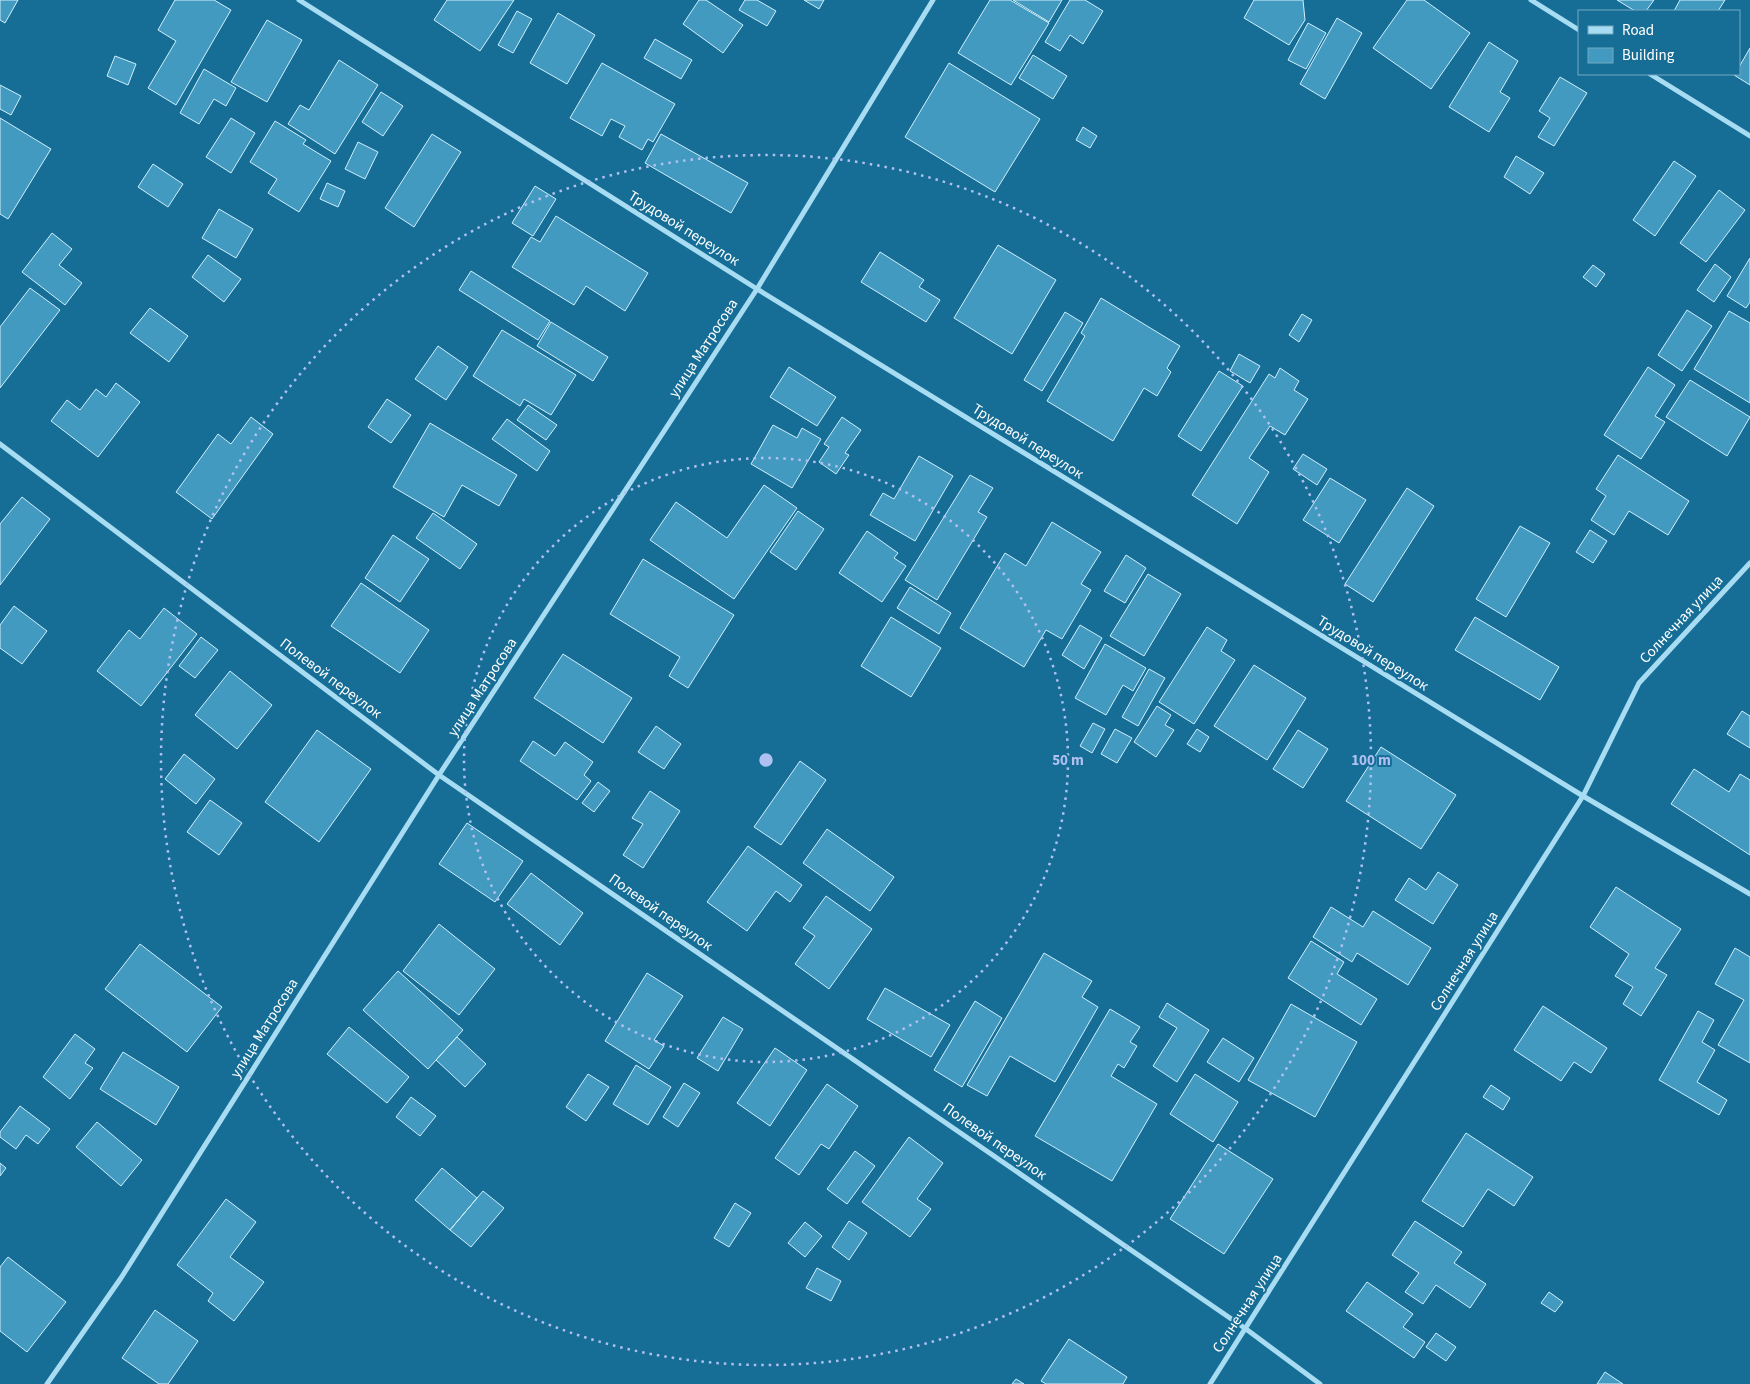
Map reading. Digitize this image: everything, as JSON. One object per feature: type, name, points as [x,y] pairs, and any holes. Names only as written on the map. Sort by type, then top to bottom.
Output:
[{"type":"street","name":"Трудовой переулок","points":[[299,0],[757,289],[1583,796],[1750,894]]},
{"type":"street","name":"улица Матросова","points":[[47,1384],[121,1278],[439,775],[757,289],[932,0]]},
{"type":"street","points":[[1531,0],[1578,29]]},
{"type":"street","points":[[1652,75],[1750,136]]},
{"type":"street","name":"Полевой переулок","points":[[0,444],[439,775],[1246,1329],[1320,1384]]},
{"type":"street","name":"Солнечная улица","points":[[1210,1384],[1583,796],[1639,683],[1750,563]]},
{"type":"building","points":[[0,0],[18,0],[5,23],[0,20]]},
{"type":"building","points":[[175,0],[214,0],[231,10],[176,105],[148,88],[176,41],[158,30]]},
{"type":"building","points":[[447,0],[514,0],[480,51],[434,20]]},
{"type":"building","points":[[699,0],[706,0],[743,25],[723,53],[683,24]]},
{"type":"building","points":[[745,0],[757,0],[776,11],[767,26],[739,10]]},
{"type":"building","points":[[804,0],[824,0],[819,9]]},
{"type":"building","points":[[990,0],[1010,0],[1049,23],[1011,85],[958,53]]},
{"type":"building","points":[[1013,0],[1062,0],[1049,22]]},
{"type":"building","points":[[1070,0],[1085,0],[1103,11],[1083,44],[1070,35],[1060,51],[1045,42]]},
{"type":"building","points":[[1254,0],[1303,0],[1305,20],[1289,45],[1244,18]]},
{"type":"building","points":[[1407,0],[1424,0],[1470,33],[1431,89],[1373,48]]},
{"type":"building","points":[[1617,0],[1654,0],[1647,10],[1633,10]]},
{"type":"building","points":[[1680,0],[1725,0],[1719,10],[1675,10]]},
{"type":"building","points":[[517,11],[532,19],[513,53],[498,45]]},
{"type":"building","points":[[558,13],[595,35],[567,84],[530,63]]},
{"type":"building","points":[[1337,18],[1362,33],[1325,99],[1300,84]]},
{"type":"building","points":[[267,20],[302,40],[267,102],[231,82]]},
{"type":"building","points":[[1308,23],[1326,33],[1306,69],[1288,60]]},
{"type":"building","points":[[655,39],[692,60],[681,79],[644,58]]},
{"type":"building","points":[[1489,42],[1518,61],[1500,92],[1510,98],[1489,132],[1449,107]]},
{"type":"building","points":[[1750,48],[1750,85],[1734,75],[1740,75],[1740,65]]},
{"type":"building","points":[[1033,55],[1067,76],[1053,99],[1019,78]]},
{"type":"building","points":[[115,56],[136,64],[128,85],[107,76]]},
{"type":"building","points":[[339,60],[378,85],[335,154],[288,124],[300,105],[309,110]]},
{"type":"building","points":[[602,63],[675,104],[653,142],[648,139],[642,150],[619,137],[625,126],[611,119],[602,136],[570,118]]},
{"type":"building","points":[[949,63],[1040,119],[995,192],[905,137]]},
{"type":"building","points":[[204,69],[236,88],[226,106],[214,99],[199,124],[180,113]]},
{"type":"building","points":[[1560,77],[1587,93],[1554,146],[1538,137],[1550,118],[1539,111]]},
{"type":"building","points":[[0,85],[21,96],[11,115],[0,109]]},
{"type":"building","points":[[381,92],[403,106],[383,136],[362,122]]},
{"type":"building","points":[[0,118],[51,149],[8,219],[0,214]]},
{"type":"building","points":[[231,118],[255,133],[231,173],[206,157]]},
{"type":"building","points":[[275,121],[306,140],[303,144],[331,161],[299,212],[268,193],[277,179],[250,162]]},
{"type":"building","points":[[1083,127],[1097,136],[1090,148],[1076,140]]},
{"type":"building","points":[[432,134],[461,152],[414,227],[385,208]]},
{"type":"building","points":[[661,134],[748,183],[731,213],[645,163]]},
{"type":"building","points":[[358,142],[378,152],[365,179],[345,169]]},
{"type":"building","points":[[1516,156],[1544,173],[1530,194],[1504,177]]},
{"type":"building","points":[[1674,161],[1696,176],[1655,236],[1633,220]]},
{"type":"building","points":[[153,164],[183,184],[168,207],[138,187]]},
{"type":"building","points":[[327,183],[345,191],[338,207],[320,199]]},
{"type":"building","points":[[535,186],[556,199],[533,236],[512,223]]},
{"type":"building","points":[[1719,190],[1745,210],[1706,262],[1680,243]]},
{"type":"building","points":[[219,209],[253,229],[236,258],[202,238]]},
{"type":"building","points":[[556,216],[648,273],[625,311],[586,286],[574,305],[512,267],[531,237],[540,242]]},
{"type":"building","points":[[52,233],[72,249],[59,265],[82,283],[65,305],[22,272]]},
{"type":"building","points":[[998,245],[1056,280],[1012,354],[954,318]]},
{"type":"building","points":[[880,252],[924,280],[919,287],[940,300],[926,322],[861,282]]},
{"type":"building","points":[[208,255],[241,279],[224,302],[192,277]]},
{"type":"building","points":[[1750,258],[1750,302],[1746,308],[1727,296]]},
{"type":"building","points":[[1715,264],[1731,277],[1714,302],[1697,290]]},
{"type":"building","points":[[1593,265],[1605,274],[1596,287],[1583,277]]},
{"type":"building","points":[[471,271],[550,321],[538,340],[459,290]]},
{"type":"building","points":[[30,288],[60,310],[0,388],[0,327]]},
{"type":"building","points":[[1101,298],[1180,346],[1167,368],[1171,372],[1157,396],[1144,388],[1113,441],[1047,401],[1085,336],[1081,333]]},
{"type":"building","points":[[150,308],[188,336],[169,362],[130,333]]},
{"type":"building","points":[[1687,310],[1712,326],[1682,371],[1658,355]]},
{"type":"building","points":[[1729,311],[1750,323],[1750,403],[1694,369]]},
{"type":"building","points":[[1065,312],[1083,323],[1042,391],[1024,380]]},
{"type":"building","points":[[1302,314],[1312,320],[1299,342],[1289,335]]},
{"type":"building","points":[[551,322],[608,357],[593,381],[537,346]]},
{"type":"building","points":[[502,330],[576,375],[551,415],[524,399],[520,406],[473,376]]},
{"type":"building","points":[[438,346],[468,367],[446,400],[415,379]]},
{"type":"building","points":[[1239,354],[1260,366],[1250,383],[1230,371]]},
{"type":"building","points":[[789,367],[836,397],[817,426],[770,397]]},
{"type":"building","points":[[1648,367],[1675,385],[1655,416],[1665,422],[1641,459],[1604,435]]},
{"type":"building","points":[[1280,368],[1299,381],[1294,390],[1308,399],[1285,435],[1270,426],[1249,458],[1269,472],[1237,524],[1192,495],[1269,374],[1275,378]]},
{"type":"building","points":[[1219,371],[1243,386],[1201,451],[1178,436]]},
{"type":"building","points":[[1690,380],[1750,417],[1727,456],[1666,417]]},
{"type":"building","points":[[116,383],[140,402],[98,457],[51,421],[67,400],[80,410],[96,389],[106,397]]},
{"type":"building","points":[[387,399],[411,415],[391,443],[368,427]]},
{"type":"building","points":[[528,405],[557,425],[546,440],[517,420]]},
{"type":"building","points":[[251,417],[273,434],[212,519],[176,492],[218,434],[231,444]]},
{"type":"building","points":[[842,417],[861,430],[845,453],[849,455],[836,474],[819,462],[829,447],[824,444]]},
{"type":"building","points":[[507,419],[550,451],[537,471],[492,439]]},
{"type":"building","points":[[430,423],[517,475],[499,506],[462,485],[444,517],[393,487]]},
{"type":"building","points":[[773,425],[797,438],[802,428],[821,439],[792,488],[751,464]]},
{"type":"building","points":[[1303,454],[1327,469],[1317,485],[1293,469]]},
{"type":"building","points":[[1618,455],[1689,501],[1668,535],[1629,511],[1614,535],[1591,520],[1606,496],[1596,489]]},
{"type":"building","points":[[919,456],[953,476],[915,541],[870,515],[883,493],[894,499]]},
{"type":"building","points":[[970,475],[993,488],[978,512],[987,517],[937,600],[905,580]]},
{"type":"building","points":[[1330,478],[1366,500],[1339,543],[1303,520]]},
{"type":"building","points":[[764,485],[797,508],[734,599],[650,540],[676,502],[727,538]]},
{"type":"building","points":[[1407,488],[1434,506],[1373,602],[1345,584]]},
{"type":"building","points":[[22,497],[50,519],[0,585],[0,524]]},
{"type":"building","points":[[798,511],[824,529],[796,570],[770,552]]},
{"type":"building","points":[[433,513],[477,544],[460,569],[416,538]]},
{"type":"building","points":[[1052,522],[1101,552],[1081,584],[1091,590],[1062,639],[1046,630],[1024,667],[960,628],[1005,553],[1026,566]]},
{"type":"building","points":[[1520,526],[1550,543],[1506,617],[1476,599]]},
{"type":"building","points":[[1590,530],[1607,541],[1593,563],[1576,552]]},
{"type":"building","points":[[867,531],[898,553],[894,558],[906,566],[882,602],[839,573]]},
{"type":"building","points":[[393,535],[429,559],[400,602],[365,578]]},
{"type":"building","points":[[1126,555],[1146,568],[1125,603],[1104,591]]},
{"type":"building","points":[[643,559],[734,615],[688,688],[669,676],[680,657],[610,614]]},
{"type":"building","points":[[1148,574],[1181,594],[1144,656],[1110,636]]},
{"type":"building","points":[[361,583],[429,630],[400,673],[331,626]]},
{"type":"building","points":[[910,587],[951,613],[939,634],[897,608]]},
{"type":"building","points":[[14,606],[47,631],[22,664],[0,648],[0,625]]},
{"type":"building","points":[[164,608],[197,634],[141,706],[97,671],[129,630],[140,639]]},
{"type":"building","points":[[891,617],[941,648],[911,697],[861,666]]},
{"type":"building","points":[[1475,617],[1559,667],[1540,700],[1455,650]]},
{"type":"building","points":[[1080,625],[1102,638],[1084,669],[1062,655]]},
{"type":"building","points":[[1207,627],[1227,640],[1221,651],[1235,660],[1194,724],[1159,702]]},
{"type":"building","points":[[201,637],[218,650],[195,678],[179,666]]},
{"type":"building","points":[[1105,644],[1146,668],[1133,691],[1123,685],[1106,715],[1075,698]]},
{"type":"building","points":[[563,654],[632,698],[603,743],[534,698]]},
{"type":"building","points":[[1254,665],[1306,698],[1267,760],[1214,726]]},
{"type":"building","points":[[1149,669],[1165,678],[1138,726],[1122,717]]},
{"type":"building","points":[[230,671],[272,705],[237,749],[195,715]]},
{"type":"building","points":[[1157,706],[1171,715],[1165,725],[1174,730],[1156,757],[1134,742]]},
{"type":"building","points":[[1742,711],[1750,716],[1750,748],[1727,734]]},
{"type":"building","points":[[1093,723],[1105,729],[1092,753],[1080,746]]},
{"type":"building","points":[[656,726],[681,744],[664,769],[638,752]]},
{"type":"building","points":[[1115,729],[1132,738],[1117,763],[1101,754]]},
{"type":"building","points":[[1197,729],[1209,737],[1200,752],[1187,744]]},
{"type":"building","points":[[317,730],[371,769],[319,842],[265,802]]},
{"type":"building","points":[[1298,730],[1328,749],[1303,788],[1273,769]]},
{"type":"building","points":[[533,741],[555,756],[565,742],[593,762],[584,775],[591,781],[577,800],[520,761]]},
{"type":"building","points":[[1381,747],[1456,795],[1421,849],[1346,801]]},
{"type":"building","points":[[184,754],[215,779],[196,804],[165,779]]},
{"type":"building","points":[[800,761],[826,780],[781,845],[754,827]]},
{"type":"building","points":[[1694,769],[1729,792],[1740,774],[1750,780],[1750,855],[1671,804]]},
{"type":"building","points":[[598,782],[610,791],[594,812],[582,803]]},
{"type":"building","points":[[650,791],[680,811],[643,868],[623,855],[643,824],[632,818]]},
{"type":"building","points":[[210,800],[242,823],[219,855],[187,832]]},
{"type":"building","points":[[467,823],[523,861],[495,902],[439,864]]},
{"type":"building","points":[[827,829],[894,877],[870,911],[803,863]]},
{"type":"building","points":[[748,846],[802,885],[790,902],[776,891],[747,931],[707,902]]},
{"type":"building","points":[[1438,872],[1458,885],[1433,924],[1395,900],[1409,878],[1426,890]]},
{"type":"building","points":[[531,873],[583,913],[560,945],[507,904]]},
{"type":"building","points":[[1616,887],[1681,929],[1655,968],[1667,975],[1641,1016],[1623,1004],[1633,987],[1615,976],[1629,954],[1590,927]]},
{"type":"building","points":[[826,896],[872,929],[829,989],[795,964],[815,936],[803,928]]},
{"type":"building","points":[[1331,907],[1363,927],[1373,911],[1431,948],[1408,985],[1357,953],[1352,962],[1313,937]]},
{"type":"building","points":[[439,924],[495,969],[459,1015],[403,971]]},
{"type":"building","points":[[1311,941],[1344,962],[1337,974],[1377,999],[1361,1025],[1288,978]]},
{"type":"building","points":[[140,944],[222,1007],[187,1052],[105,989]]},
{"type":"building","points":[[1735,948],[1750,957],[1750,1063],[1718,1045],[1744,1000],[1715,984]]},
{"type":"building","points":[[1044,953],[1092,981],[1082,997],[1098,1007],[1055,1082],[1010,1056],[987,1096],[967,1085]]},
{"type":"building","points":[[398,971],[463,1030],[428,1069],[363,1010]]},
{"type":"building","points":[[647,973],[683,996],[654,1040],[664,1046],[649,1069],[605,1041]]},
{"type":"building","points":[[885,988],[950,1025],[931,1057],[867,1019]]},
{"type":"building","points":[[975,1001],[1002,1018],[962,1087],[934,1070]]},
{"type":"building","points":[[1167,1003],[1209,1030],[1177,1082],[1153,1066],[1177,1028],[1159,1017]]},
{"type":"building","points":[[1291,1004],[1357,1042],[1315,1117],[1248,1080]]},
{"type":"building","points":[[1543,1006],[1607,1048],[1591,1073],[1574,1062],[1561,1081],[1514,1050]]},
{"type":"building","points":[[1110,1009],[1140,1027],[1130,1042],[1137,1046],[1124,1068],[1118,1064],[1111,1076],[1157,1104],[1112,1181],[1035,1136]]},
{"type":"building","points":[[1698,1011],[1714,1020],[1702,1042],[1715,1050],[1697,1082],[1727,1100],[1719,1115],[1659,1080]]},
{"type":"building","points":[[723,1017],[743,1029],[718,1071],[697,1058]]},
{"type":"building","points":[[349,1027],[409,1077],[387,1103],[327,1054]]},
{"type":"building","points":[[75,1034],[95,1049],[85,1063],[93,1068],[70,1099],[43,1077]]},
{"type":"building","points":[[457,1037],[486,1064],[465,1087],[436,1060]]},
{"type":"building","points":[[1223,1038],[1254,1058],[1239,1082],[1207,1062]]},
{"type":"building","points":[[775,1048],[807,1070],[770,1126],[737,1103]]},
{"type":"building","points":[[123,1052],[179,1087],[156,1125],[100,1089]]},
{"type":"building","points":[[636,1065],[671,1087],[648,1125],[613,1104]]},
{"type":"building","points":[[588,1074],[609,1087],[586,1121],[566,1107]]},
{"type":"building","points":[[1195,1074],[1238,1102],[1213,1142],[1170,1114]]},
{"type":"building","points":[[684,1083],[700,1093],[678,1127],[663,1117]]},
{"type":"building","points":[[827,1084],[858,1106],[829,1149],[821,1144],[799,1175],[775,1158]]},
{"type":"building","points":[[1491,1085],[1510,1098],[1503,1110],[1483,1097]]},
{"type":"building","points":[[411,1097],[436,1116],[420,1136],[396,1117]]},
{"type":"building","points":[[20,1106],[50,1129],[38,1144],[26,1135],[16,1149],[0,1137],[0,1132]]},
{"type":"building","points":[[97,1122],[142,1160],[121,1186],[76,1147]]},
{"type":"building","points":[[1466,1133],[1533,1177],[1514,1206],[1488,1189],[1463,1227],[1422,1201]]},
{"type":"building","points":[[909,1137],[943,1163],[917,1199],[931,1209],[910,1237],[862,1202]]},
{"type":"building","points":[[1218,1144],[1273,1179],[1224,1254],[1170,1219]]},
{"type":"building","points":[[855,1151],[875,1166],[847,1204],[827,1189]]},
{"type":"building","points":[[0,1163],[6,1168],[0,1176]]},
{"type":"building","points":[[442,1168],[477,1198],[450,1230],[415,1200]]},
{"type":"building","points":[[483,1191],[504,1208],[471,1247],[450,1230]]},
{"type":"building","points":[[226,1199],[256,1222],[230,1257],[264,1282],[234,1321],[208,1301],[213,1293],[177,1265]]},
{"type":"building","points":[[735,1203],[751,1213],[729,1247],[714,1238]]},
{"type":"building","points":[[849,1221],[867,1233],[849,1260],[832,1247]]},
{"type":"building","points":[[1415,1221],[1462,1252],[1454,1263],[1486,1284],[1470,1308],[1436,1285],[1423,1304],[1405,1292],[1419,1273],[1392,1255]]},
{"type":"building","points":[[805,1222],[822,1236],[805,1257],[788,1243]]},
{"type":"building","points":[[8,1257],[66,1302],[27,1352],[0,1331],[0,1267]]},
{"type":"building","points":[[817,1268],[841,1281],[831,1301],[806,1288]]},
{"type":"building","points":[[1367,1282],[1413,1314],[1403,1327],[1425,1342],[1414,1358],[1346,1311]]},
{"type":"building","points":[[1549,1292],[1563,1302],[1555,1312],[1541,1303]]},
{"type":"building","points":[[155,1310],[198,1341],[168,1384],[159,1384],[122,1358]]},
{"type":"building","points":[[1436,1333],[1456,1347],[1446,1361],[1426,1347]]},
{"type":"building","points":[[1069,1339],[1127,1377],[1123,1384],[1046,1384],[1041,1381]]},
{"type":"building","points":[[1605,1372],[1623,1384],[1597,1384]]},
{"type":"building","points":[[1016,1379],[1024,1384],[1012,1384]]}]
